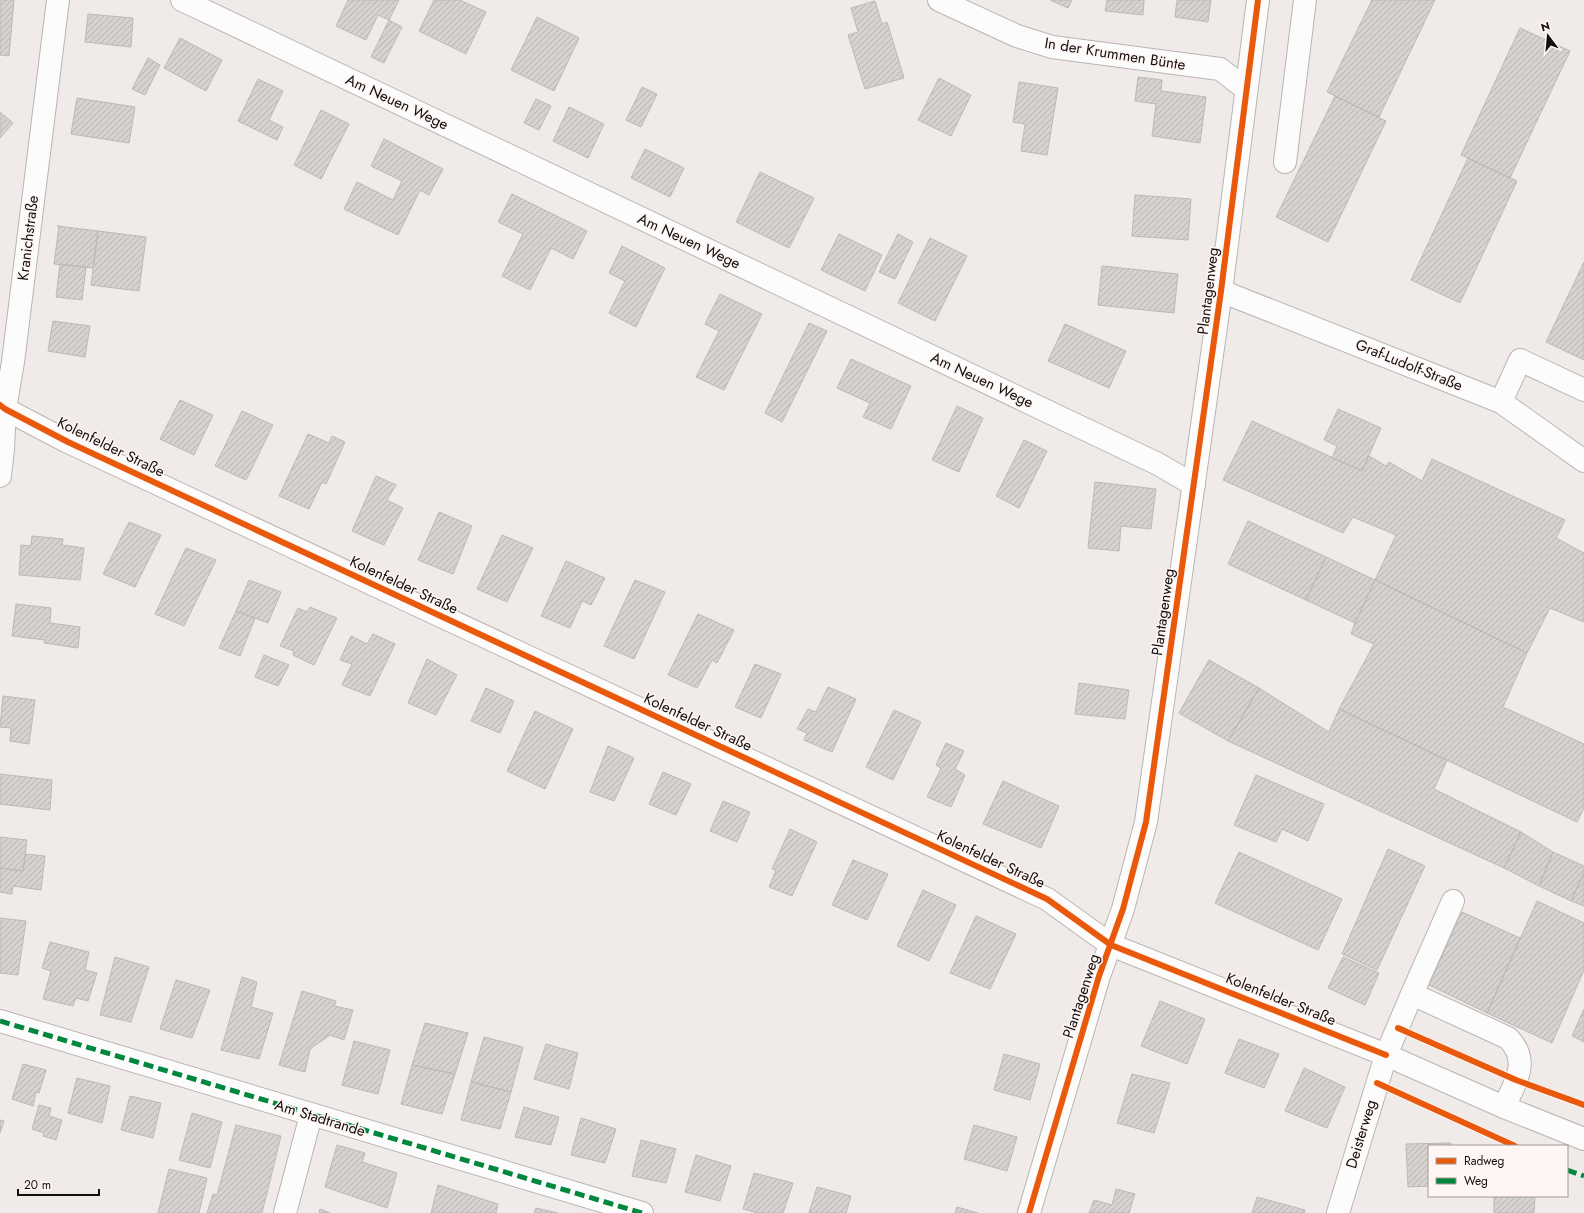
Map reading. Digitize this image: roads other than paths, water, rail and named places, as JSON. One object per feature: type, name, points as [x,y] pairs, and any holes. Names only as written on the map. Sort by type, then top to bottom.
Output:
[{"type":"street","name":"Kranichstraße","points":[[0,476],[3,449],[3,407],[13,362],[58,0]]},
{"type":"street","name":"Am Neuen Wege","points":[[182,0],[1158,464],[1194,486]]},
{"type":"street","name":"In der Krummen Bünte","points":[[939,0],[1017,36],[1052,47],[1220,70],[1246,89]]},
{"type":"street","name":"Plantagenweg","points":[[1029,1213],[1099,976],[1123,909],[1146,822],[1222,291],[1258,0]]},
{"type":"street","points":[[1285,162],[1305,0]]},
{"type":"street","name":"Graf-Ludolf-Straße","points":[[1222,291],[1501,402],[1584,461]]},
{"type":"street","points":[[1501,402],[1520,360],[1584,390]]},
{"type":"street","name":"Kolenfelder Straße","points":[[3,407],[75,446],[1047,899],[1111,945],[1386,1055],[1504,1108],[1584,1139]]},
{"type":"street","name":"Deisterweg","points":[[1338,1213],[1386,1055],[1453,901]]},
{"type":"street","points":[[1412,994],[1508,1038],[1516,1046],[1519,1054],[1518,1073],[1504,1108]]},
{"type":"street","name":"Am Stadtrande","points":[[0,1021],[641,1213]]},
{"type":"street","points":[[285,1213],[311,1115]]}]
